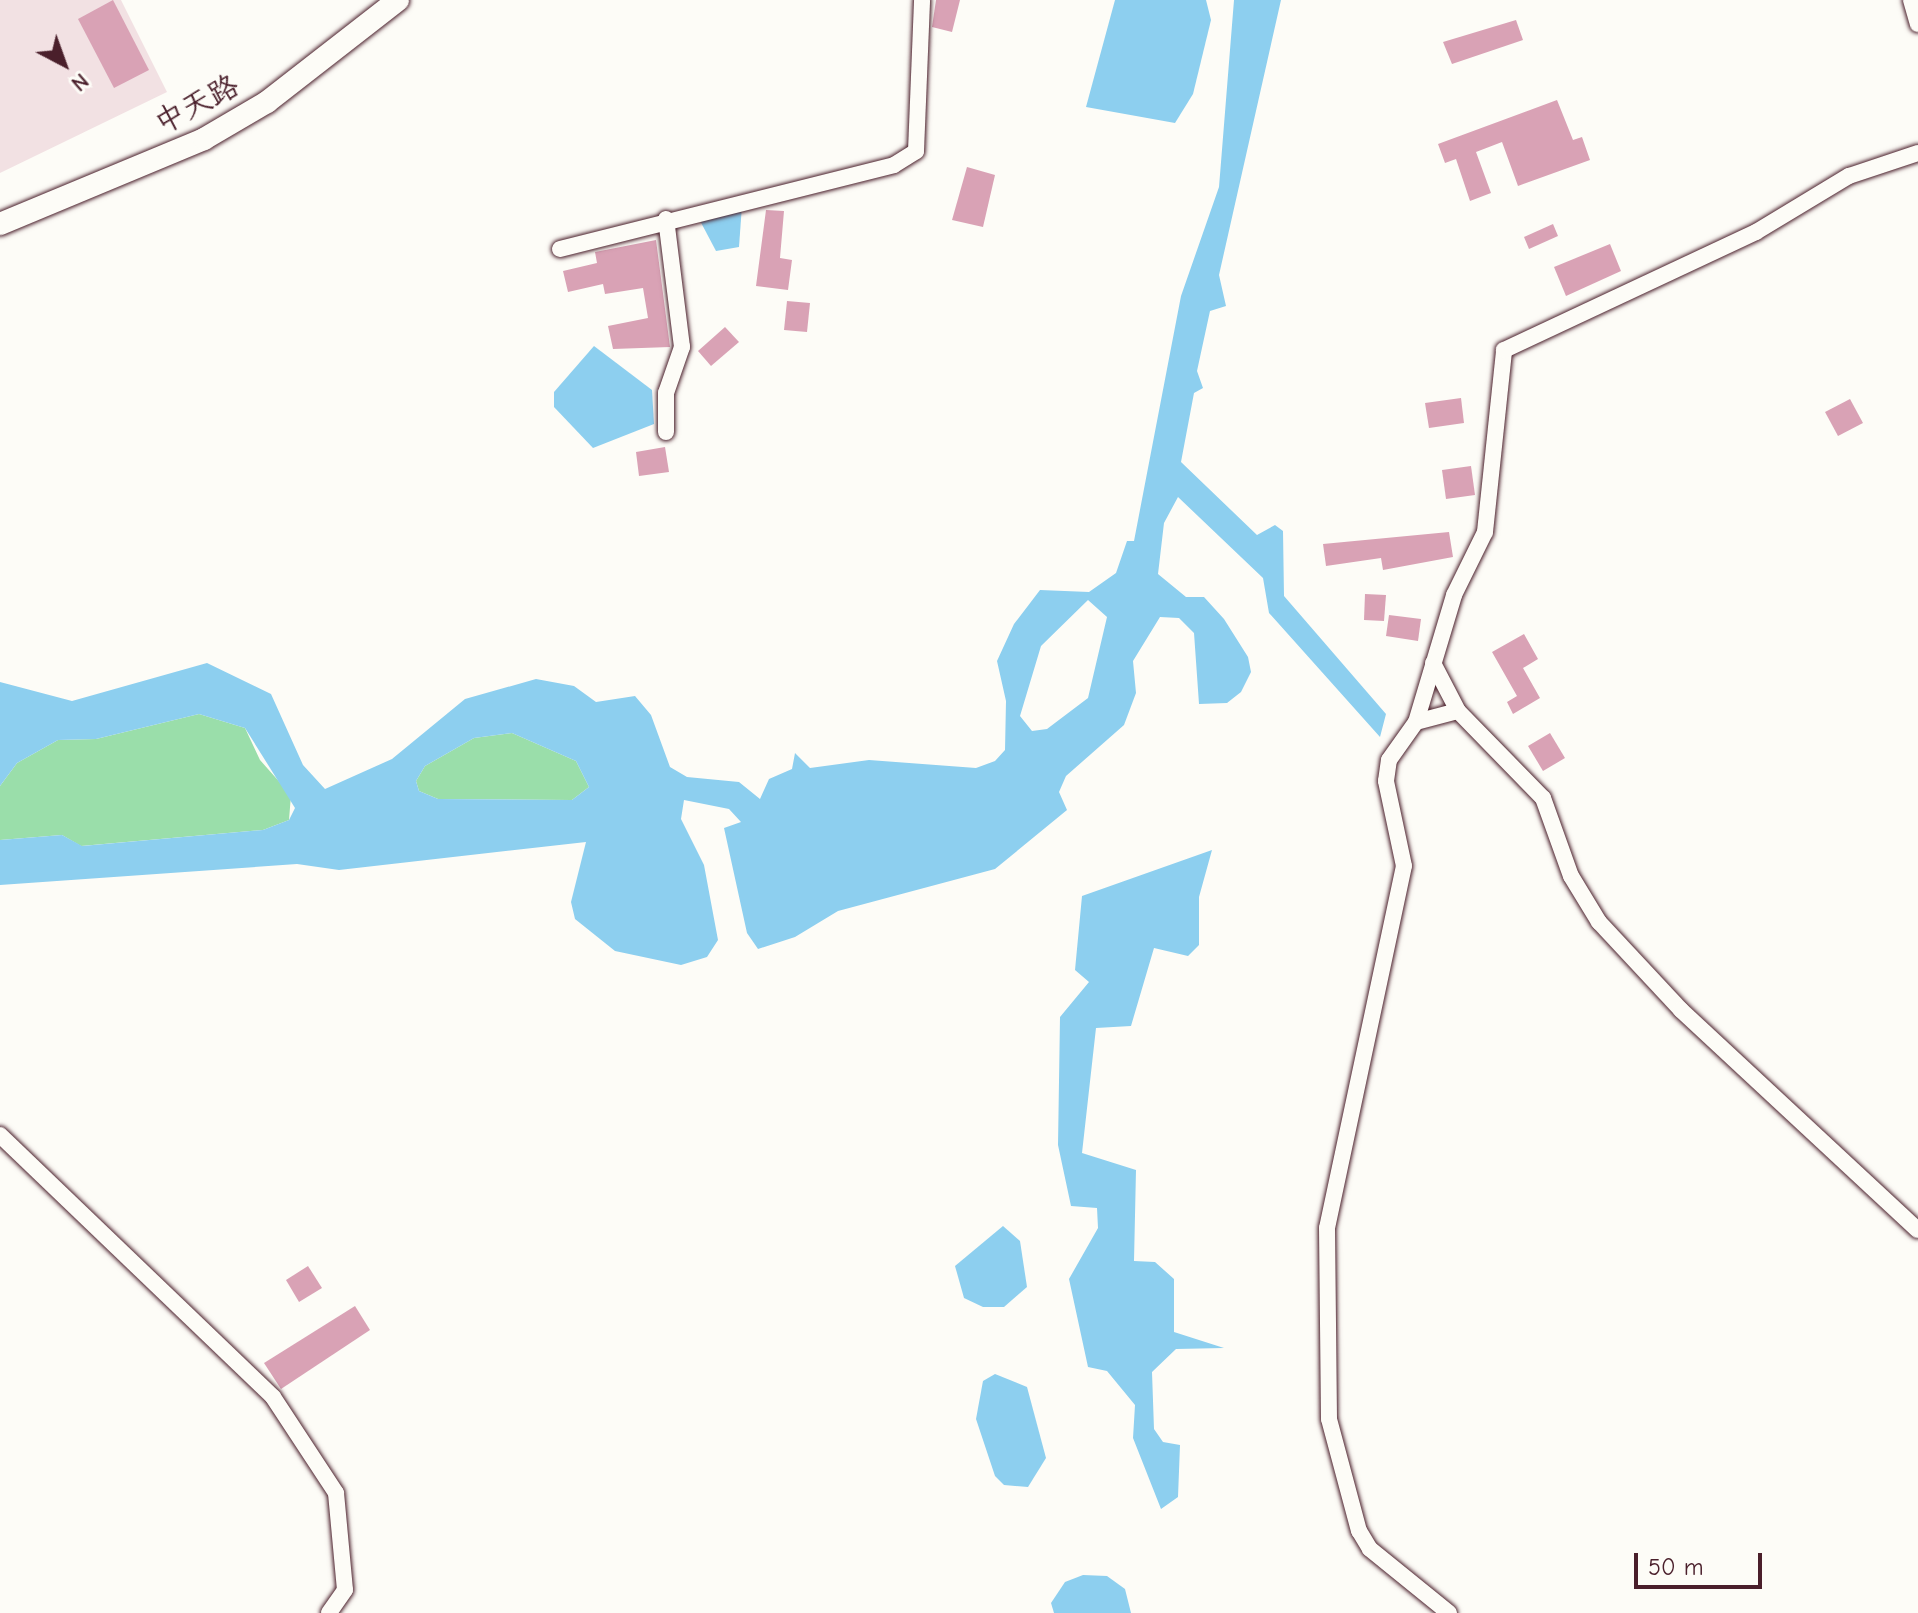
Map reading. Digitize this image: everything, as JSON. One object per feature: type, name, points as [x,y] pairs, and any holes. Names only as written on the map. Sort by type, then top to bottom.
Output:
[{"type":"main road","name":"中天路","points":[[0,224],[204,139],[267,102],[398,0]]},
{"type":"street","points":[[560,249],[666,219],[894,165],[916,151],[922,0]]},
{"type":"street","points":[[1911,0],[1918,24]]},
{"type":"street","points":[[1449,1613],[1370,1549],[1359,1531],[1328,1404],[1332,1189],[1404,866],[1386,781],[1389,760],[1416,722],[1454,595],[1485,532],[1504,350],[1756,232],[1849,176],[1918,153]]},
{"type":"street","points":[[666,219],[682,347],[666,393],[666,432]]},
{"type":"street","points":[[1433,663],[1458,711],[1543,798],[1571,876],[1599,922],[1681,1010],[1918,1230]]},
{"type":"street","points":[[1416,722],[1458,711]]},
{"type":"street","points":[[0,1135],[273,1397],[336,1493],[345,1590],[329,1613]]},
{"type":"shaded area","points":[[0,0],[121,0],[167,92],[0,173]]},
{"type":"green space","points":[[199,714],[245,728],[260,760],[291,795],[289,820],[263,830],[81,846],[62,835],[0,840],[0,786],[17,763],[58,740],[96,739]]},
{"type":"green space","points":[[512,733],[576,761],[589,787],[572,800],[438,799],[419,791],[416,781],[425,766],[474,738]]},
{"type":"water","points":[[1115,0],[1206,0],[1211,20],[1193,94],[1175,123],[1086,107]]},
{"type":"water","points":[[1234,0],[1281,0],[1219,275],[1226,306],[1210,311],[1197,371],[1203,388],[1194,393],[1181,462],[1257,535],[1275,525],[1283,531],[1284,596],[1386,714],[1380,737],[1269,613],[1263,578],[1178,497],[1164,523],[1158,574],[1186,597],[1204,597],[1224,619],[1248,657],[1251,672],[1241,692],[1227,703],[1199,704],[1194,633],[1179,618],[1160,617],[1133,661],[1136,693],[1124,725],[1066,776],[1059,792],[1067,810],[995,869],[838,911],[795,937],[758,949],[747,933],[724,828],[741,822],[729,809],[684,800],[681,819],[704,865],[718,940],[707,957],[681,965],[615,951],[575,919],[571,902],[586,842],[339,870],[297,864],[0,885],[0,840],[62,835],[82,846],[263,830],[289,820],[295,808],[245,728],[199,714],[96,739],[58,740],[17,763],[0,786],[0,682],[72,701],[207,663],[271,694],[303,765],[325,789],[392,759],[465,699],[536,679],[574,686],[596,702],[635,696],[651,715],[670,767],[687,777],[739,782],[760,799],[769,779],[792,769],[795,753],[810,768],[869,760],[976,768],[995,761],[1005,750],[1006,701],[997,661],[1014,624],[1040,590],[1089,592],[1116,573],[1127,541],[1134,541],[1181,296],[1219,187]],"holes":[[[1088,600],[1107,617],[1088,698],[1047,729],[1032,731],[1020,716],[1041,646]],[[512,733],[576,761],[589,787],[572,800],[438,799],[419,791],[416,781],[425,766],[474,738]]]},
{"type":"water","points":[[742,205],[739,247],[716,251],[697,215]]},
{"type":"water","points":[[594,346],[652,390],[654,424],[593,448],[554,407],[554,392]]},
{"type":"water","points":[[1212,850],[1199,897],[1199,945],[1188,956],[1154,948],[1131,1026],[1096,1028],[1082,1153],[1136,1170],[1134,1261],[1155,1262],[1174,1279],[1174,1332],[1224,1348],[1176,1349],[1152,1372],[1154,1429],[1163,1442],[1180,1445],[1178,1497],[1161,1509],[1133,1438],[1135,1405],[1107,1371],[1088,1367],[1069,1279],[1098,1228],[1097,1208],[1071,1206],[1058,1145],[1060,1017],[1089,982],[1075,970],[1082,896]]},
{"type":"water","points":[[1003,1226],[1020,1241],[1027,1287],[1004,1307],[983,1307],[964,1298],[955,1266]]},
{"type":"water","points":[[995,1374],[1027,1387],[1046,1458],[1028,1487],[1004,1485],[995,1476],[976,1419],[983,1381]]},
{"type":"water","points":[[1083,1575],[1107,1576],[1125,1589],[1131,1613],[1054,1613],[1051,1603],[1065,1582]]},
{"type":"building","points":[[113,0],[149,70],[114,88],[78,19]]},
{"type":"building","points":[[936,0],[960,0],[952,32],[932,27]]},
{"type":"building","points":[[1516,20],[1523,40],[1452,64],[1443,42]]},
{"type":"building","points":[[1557,100],[1573,140],[1582,137],[1590,160],[1518,186],[1502,142],[1476,152],[1491,193],[1470,201],[1456,159],[1445,163],[1438,144]]},
{"type":"building","points":[[967,167],[995,175],[983,227],[952,220]]},
{"type":"building","points":[[766,210],[784,211],[780,258],[792,260],[788,290],[756,286]]},
{"type":"building","points":[[1553,224],[1558,236],[1529,249],[1524,237]]},
{"type":"building","points":[[656,240],[670,347],[613,349],[608,326],[648,318],[643,288],[605,294],[603,284],[568,292],[563,271],[597,263],[595,252]]},
{"type":"building","points":[[1610,244],[1621,271],[1566,296],[1554,267]]},
{"type":"building","points":[[787,301],[810,303],[807,332],[784,330]]},
{"type":"building","points":[[725,327],[739,342],[711,366],[698,351]]},
{"type":"building","points":[[1461,398],[1464,423],[1429,428],[1425,403]]},
{"type":"building","points":[[1850,399],[1863,423],[1838,436],[1825,412]]},
{"type":"building","points":[[665,447],[669,472],[639,476],[636,452]]},
{"type":"building","points":[[1471,466],[1475,495],[1446,499],[1442,470]]},
{"type":"building","points":[[1449,532],[1453,557],[1383,570],[1381,558],[1326,566],[1323,544]]},
{"type":"building","points":[[1365,594],[1386,595],[1384,621],[1364,620]]},
{"type":"building","points":[[1389,615],[1421,619],[1418,641],[1386,636]]},
{"type":"building","points":[[1524,634],[1538,659],[1523,668],[1540,698],[1513,714],[1507,702],[1517,696],[1492,652]]},
{"type":"building","points":[[1550,733],[1565,758],[1543,771],[1528,746]]},
{"type":"building","points":[[308,1266],[322,1288],[299,1302],[286,1280]]},
{"type":"building","points":[[355,1306],[370,1330],[281,1389],[264,1363]]}]
